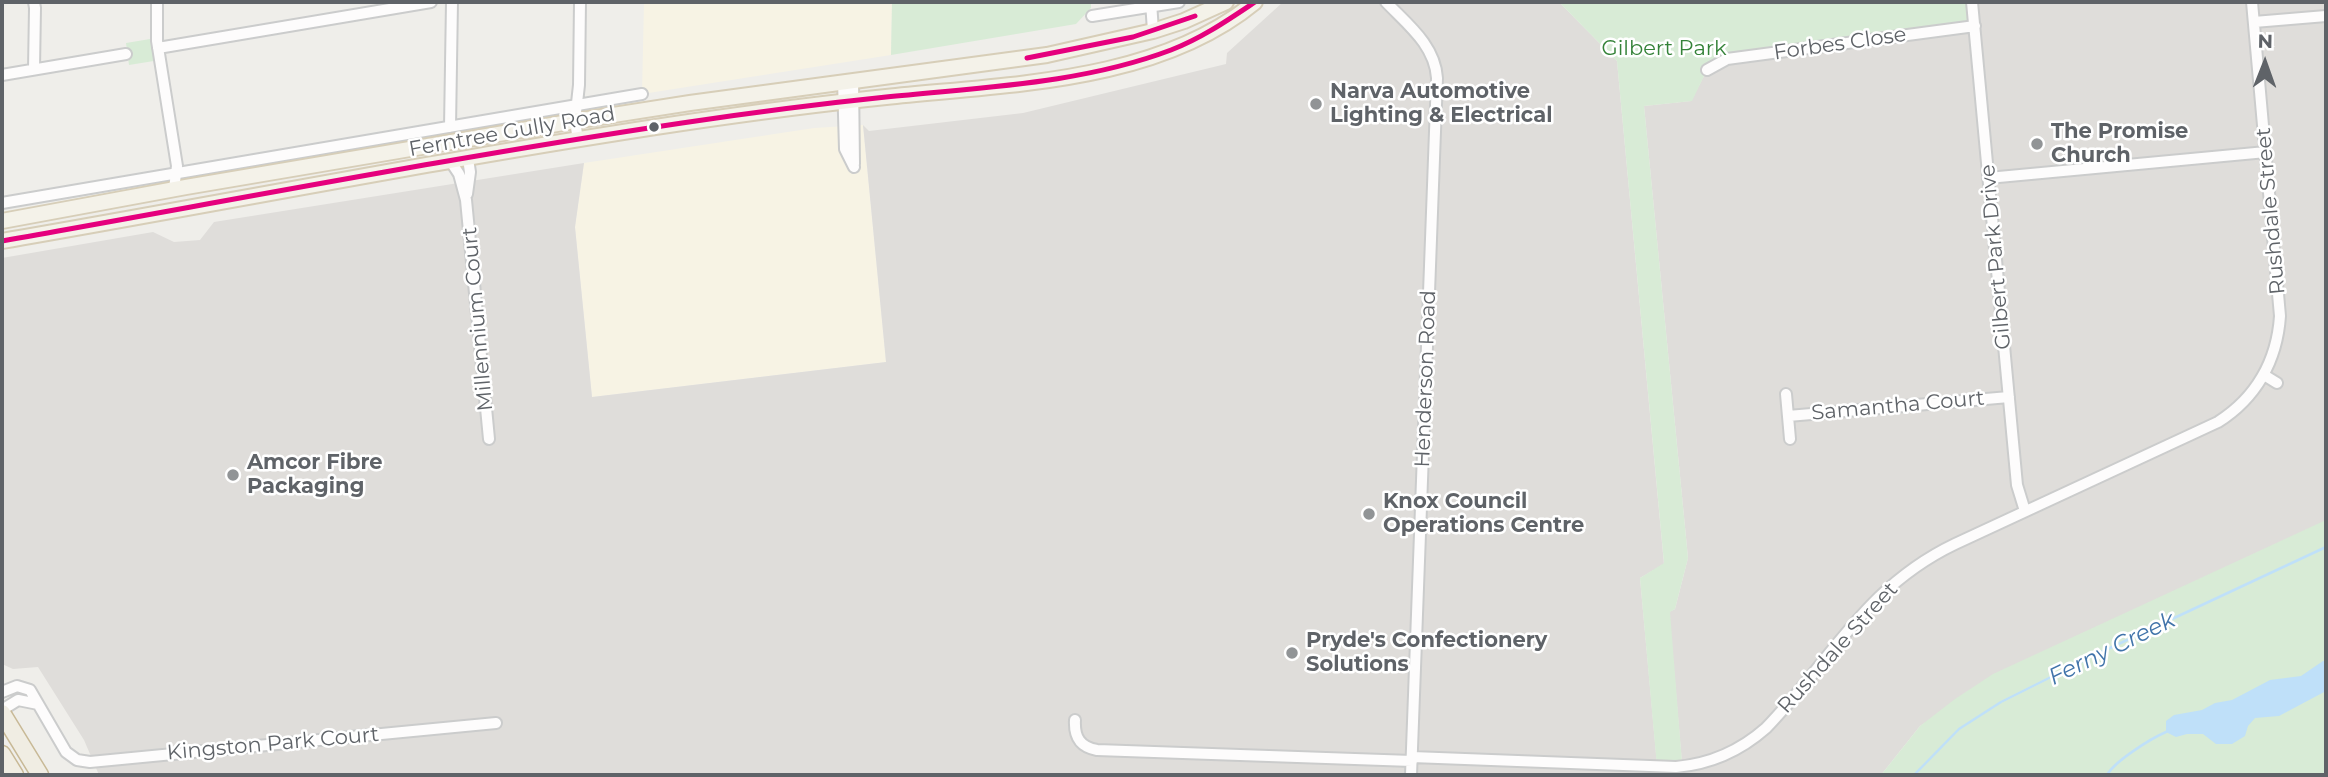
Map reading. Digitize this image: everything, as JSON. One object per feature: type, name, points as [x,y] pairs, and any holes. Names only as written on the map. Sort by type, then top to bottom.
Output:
[{"type":"highway","points":[[2,711],[40,775]]},
{"type":"highway","points":[[2,755],[15,775]]},
{"type":"main road","name":"Ferntree Gully Road","points":[[2,221],[179,178],[428,146],[848,80],[1046,55],[1153,31],[1226,2]]},
{"type":"main road","name":"Ferntree Gully Road","points":[[2,241],[579,140],[848,101],[1018,83],[1097,71],[1157,56],[1211,32],[1255,2]]},
{"type":"main road","points":[[1153,31],[1157,56]]},
{"type":"main road","points":[[428,146],[457,151],[468,159]]},
{"type":"main road","points":[[179,178],[183,208]]},
{"type":"street","points":[[34,2],[34,69]]},
{"type":"street","points":[[156,2],[158,48],[179,178]]},
{"type":"street","points":[[158,48],[431,2]]},
{"type":"street","points":[[450,127],[452,2]]},
{"type":"street","points":[[579,140],[582,120],[579,85],[580,2]]},
{"type":"street","points":[[1092,16],[1150,4],[1179,2]]},
{"type":"street","name":"Henderson Road","points":[[1386,2],[1426,44],[1435,62],[1437,78],[1411,775]]},
{"type":"street","name":"Gilbert Park Drive","points":[[1972,2],[2017,488],[2025,511]]},
{"type":"street","name":"Rushdale Street","points":[[1075,720],[1075,733],[1080,742],[1097,750],[1669,767],[1713,760],[1746,744],[1766,728],[1863,613],[1895,581],[1916,566],[1946,548],[2218,422],[2248,398],[2264,375],[2277,341],[2280,316],[2252,2]]},
{"type":"street","points":[[1150,4],[1153,31]]},
{"type":"street","points":[[2254,22],[2326,16]]},
{"type":"street","name":"Forbes Close","points":[[1707,70],[1727,59],[1975,26]]},
{"type":"street","points":[[2,75],[126,54]]},
{"type":"street","points":[[848,80],[845,149],[854,167],[848,101]]},
{"type":"street","name":"Ferntree Gully Road","points":[[2,203],[179,178],[642,94]]},
{"type":"street","points":[[1989,178],[2266,152]]},
{"type":"street","name":"Millennium Court","points":[[466,200],[470,172],[468,159]]},
{"type":"street","name":"Millennium Court","points":[[451,162],[459,174],[466,200],[489,439]]},
{"type":"street","points":[[2264,375],[2277,383]]},
{"type":"street","name":"Samantha Court","points":[[1786,394],[1790,439]]},
{"type":"street","name":"Samantha Court","points":[[1788,416],[2008,397]]},
{"type":"street","name":"Kingston Park Court","points":[[2,692],[17,686],[27,688],[66,752],[77,760],[90,762],[496,723]]},
{"type":"street","points":[[2,711],[18,700],[38,704]]},
{"type":"shaded area","points":[[644,2],[892,2],[891,55],[642,94]]},
{"type":"shaded area","points":[[1283,2],[1559,2],[1617,61],[1664,564],[1640,578],[1658,775],[99,775],[84,740],[38,667],[13,669],[2,664],[2,258],[153,232],[174,242],[200,240],[214,222],[584,163],[575,227],[592,397],[886,362],[863,125],[869,131],[1023,113],[1226,64],[1227,53]]},
{"type":"shaded area","points":[[1973,2],[2326,2],[2326,521],[2079,635],[1920,726],[1881,775],[1683,775],[1669,612],[1675,609],[1688,558],[1644,106],[1691,101],[1707,70],[1727,59]]},
{"type":"shaded area","points":[[863,125],[886,362],[592,397],[575,227],[584,163],[814,128]]},
{"type":"green space","points":[[892,2],[1091,2],[1091,8],[1076,24],[891,55]]},
{"type":"green space","name":"Gilbert Park","points":[[1559,2],[1973,2],[1975,26],[1727,59],[1707,70],[1692,101],[1644,106],[1688,558],[1675,609],[1670,612],[1683,775],[1658,775],[1657,767],[1640,578],[1664,563],[1617,61]]},
{"type":"green space","points":[[156,38],[160,60],[129,65],[126,43]]},
{"type":"green space","points":[[2326,520],[2326,775],[1881,775],[1920,726],[1993,674]]},
{"type":"water","points":[[2326,661],[2326,691],[2279,716],[2255,718],[2248,726],[2245,736],[2232,744],[2216,744],[2203,734],[2176,737],[2166,732],[2166,721],[2174,715],[2202,710],[2215,703],[2232,700],[2270,680],[2301,676]]},
{"type":"waterway","name":"Ferny Creek","points":[[1914,775],[1959,729],[2001,702],[2326,547]]},
{"type":"waterway","points":[[2107,775],[2125,757],[2166,732]]},
{"type":"transit line","points":[[2,241],[597,136],[758,112],[1067,77],[1137,61],[1171,50],[1204,34],[1255,2]]},
{"type":"transit line","points":[[1027,58],[1133,37],[1195,16]]},
{"type":"place","name":"Narva Automotive Lighting & Electrical","points":[[1316,104]]},
{"type":"place","name":"The Promise Church","points":[[2037,144]]},
{"type":"place","name":"Amcor Fibre Packaging","points":[[233,475]]},
{"type":"place","name":"Knox Council Operations Centre","points":[[1369,514]]},
{"type":"place","name":"Pryde's Confectionery Solutions","points":[[1292,653]]}]
